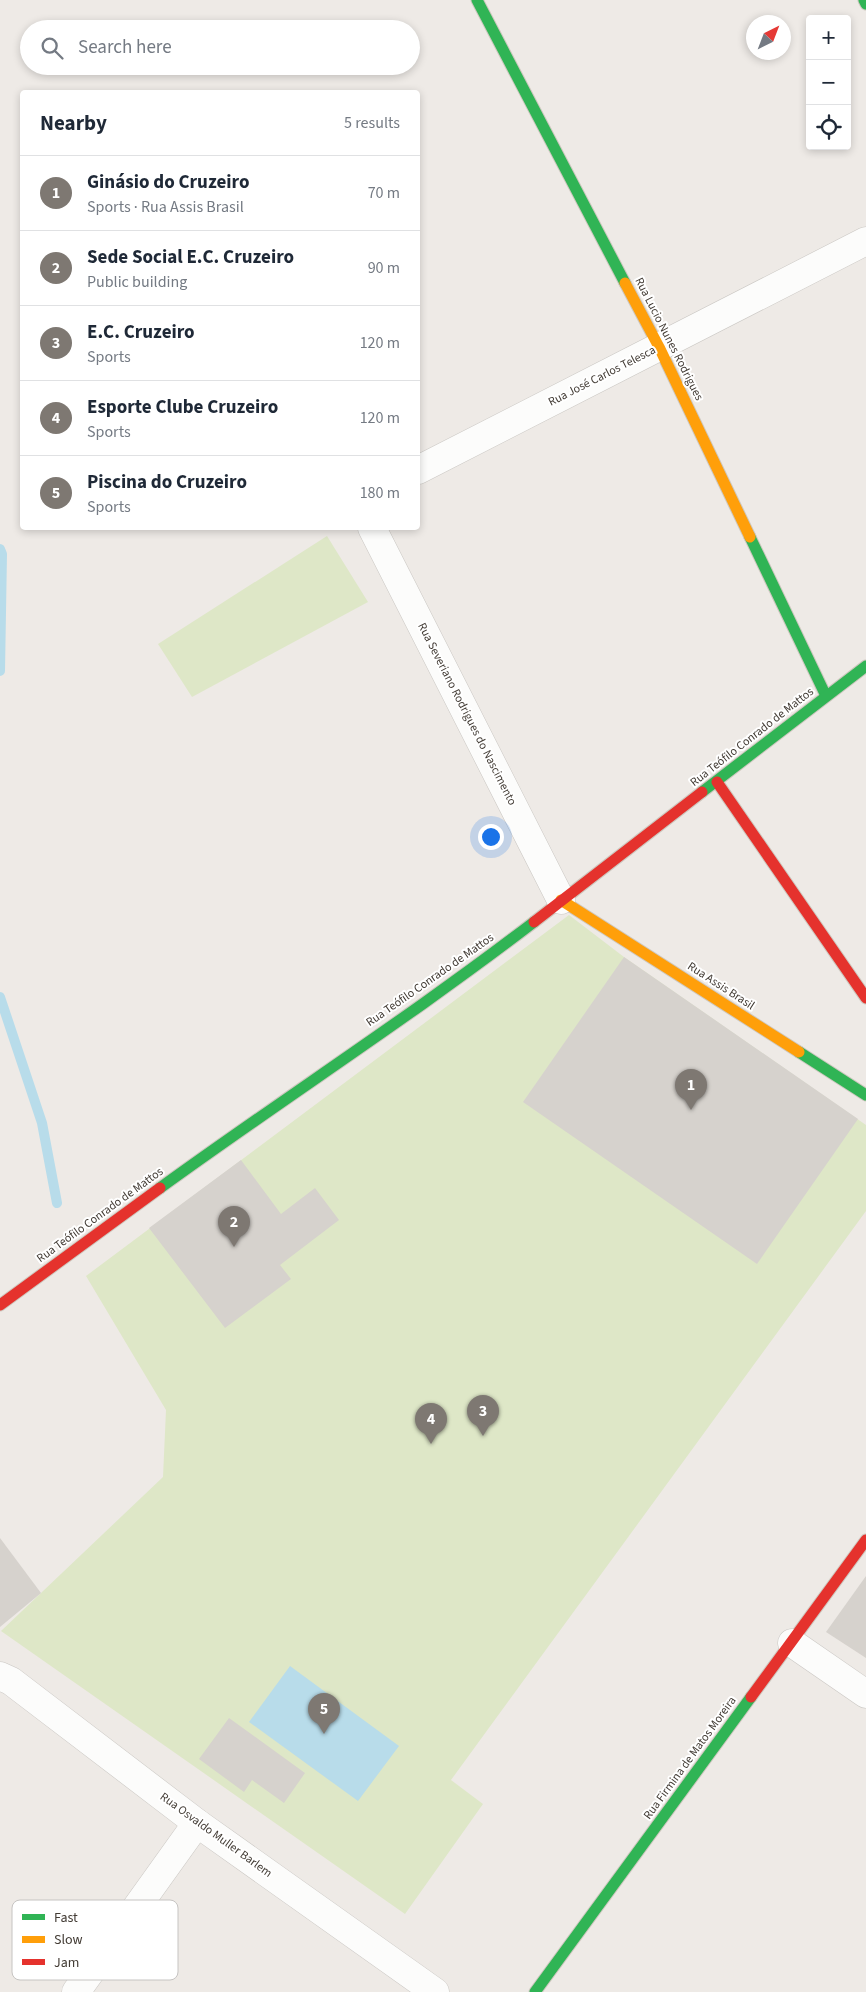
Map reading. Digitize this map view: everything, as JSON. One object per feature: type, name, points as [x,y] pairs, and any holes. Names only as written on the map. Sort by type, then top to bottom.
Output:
[{"type":"street","name":"Rua Lucio Nunes Rodrigues","points":[[477,0],[659,347],[826,696]]},
{"type":"street","points":[[864,0],[866,4]]},
{"type":"street","name":"Rua José Carlos Telesca","points":[[420,469],[866,241]]},
{"type":"street","name":"Rua Severiano Rodrigues do Nascimento","points":[[373,530],[561,900]]},
{"type":"street","name":"Rua Teófilo Conrado de Mattos","points":[[0,1305],[266,1111],[482,962],[866,666]]},
{"type":"street","points":[[717,782],[866,998]]},
{"type":"street","name":"Rua Assis Brasil","points":[[561,900],[866,1095]]},
{"type":"street","name":"Rua Firmina de Matos Moreira","points":[[535,1992],[866,1540]]},
{"type":"street","points":[[792,1643],[866,1694]]},
{"type":"street","name":"Rua Osvaldo Muller Barlem","points":[[0,1676],[11,1681],[197,1823],[435,1992]]},
{"type":"street","points":[[142,1900],[197,1823]]},
{"type":"street","points":[[76,1992],[85,1980]]},
{"type":"green space","points":[[327,536],[368,602],[192,697],[158,644]]},
{"type":"green space","points":[[569,915],[624,957],[866,1125],[866,1211],[451,1780],[483,1804],[405,1914],[1,1631],[163,1477],[166,1410],[86,1276]]},
{"type":"water","points":[[290,1666],[399,1746],[358,1801],[249,1722]]},
{"type":"building","points":[[624,957],[858,1119],[757,1264],[523,1102]]},
{"type":"building","points":[[241,1160],[281,1214],[315,1188],[339,1220],[280,1265],[291,1279],[225,1328],[149,1228]]},
{"type":"building","points":[[0,1538],[41,1593],[0,1627]]},
{"type":"building","points":[[866,1576],[866,1658],[826,1632]]},
{"type":"building","points":[[229,1718],[305,1773],[284,1803],[252,1780],[244,1792],[199,1759]]},
{"type":"waterway","points":[[0,549],[2,554],[0,671]]},
{"type":"waterway","points":[[0,997],[42,1123],[57,1203]]},
{"type":"traffic: fast","points":[[477,0],[625,283]]},
{"type":"traffic: fast","points":[[864,0],[866,4]]},
{"type":"traffic: fast","points":[[750,537],[826,696]]},
{"type":"traffic: fast","points":[[702,792],[866,666]]},
{"type":"traffic: fast","points":[[160,1188],[442,990],[534,922]]},
{"type":"traffic: fast","points":[[799,1052],[866,1095]]},
{"type":"traffic: fast","points":[[535,1992],[751,1697]]},
{"type":"traffic: slow","points":[[625,283],[659,347],[750,537]]},
{"type":"traffic: slow","points":[[561,900],[799,1052]]},
{"type":"traffic: jam","points":[[717,782],[866,998]]},
{"type":"traffic: jam","points":[[534,922],[702,792]]},
{"type":"traffic: jam","points":[[0,1305],[160,1188]]},
{"type":"traffic: jam","points":[[751,1697],[866,1540]]},
{"type":"place","name":"Ginásio do Cruzeiro","points":[[691,1110]]},
{"type":"place","name":"Sede Social E.C. Cruzeiro","points":[[234,1247]]},
{"type":"place","name":"E.C. Cruzeiro","points":[[483,1436]]},
{"type":"place","name":"Esporte Clube Cruzeiro","points":[[431,1444]]},
{"type":"place","name":"Piscina do Cruzeiro","points":[[324,1734]]}]
